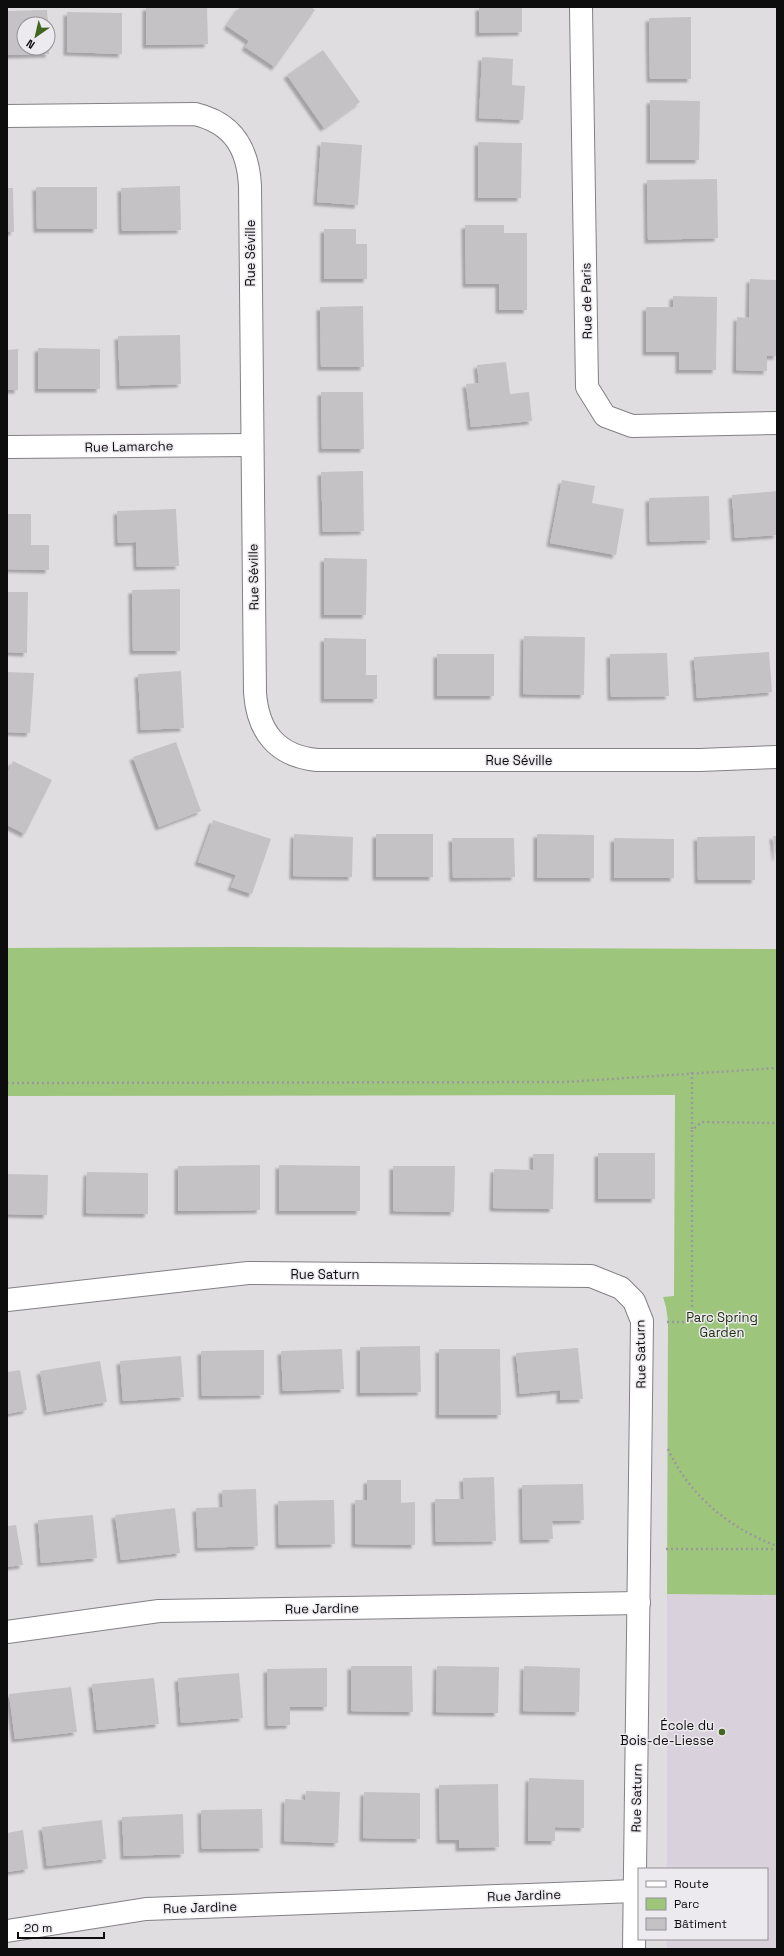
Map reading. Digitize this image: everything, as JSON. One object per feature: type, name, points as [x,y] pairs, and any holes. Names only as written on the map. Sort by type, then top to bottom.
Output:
[{"type":"street","name":"Rue de Paris","points":[[581,7],[587,387],[605,416],[632,426],[773,424],[777,422]]},
{"type":"street","name":"Rue Séville","points":[[7,116],[195,114],[208,117],[218,122],[234,137],[246,156],[249,170],[256,710],[268,736],[276,744],[302,759],[317,760],[700,760],[777,757]]},
{"type":"street","name":"Rue Lamarche","points":[[7,447],[252,445]]},
{"type":"street","name":"Rue Saturn","points":[[7,1300],[248,1273],[590,1276],[621,1288],[634,1301],[642,1320],[634,1949]]},
{"type":"street","name":"Rue Jardine","points":[[7,1632],[159,1611],[639,1603]]},
{"type":"street","name":"Rue Jardine","points":[[7,1931],[146,1909],[635,1891]]},
{"type":"path","points":[[7,1083],[565,1082],[692,1072],[777,1068]]},
{"type":"path","points":[[664,1322],[692,1322],[692,1072]]},
{"type":"path","points":[[692,1130],[702,1122],[777,1122]]},
{"type":"path","points":[[667,1448],[673,1461],[706,1503],[743,1531],[777,1548]]},
{"type":"path","points":[[664,1548],[777,1548]]},
{"type":"shaded area","name":"École du Bois-de-Liesse","points":[[667,1594],[777,1595],[777,1949],[667,1949],[667,1940],[768,1940],[768,1868],[667,1868]]},
{"type":"green space","name":"Parc Spring Garden","points":[[230,947],[777,949],[777,1595],[667,1594],[668,1321],[663,1297],[674,1296],[675,1095],[7,1096],[7,948]]},
{"type":"building","points":[[146,7],[207,7],[208,44],[146,45]]},
{"type":"building","points":[[240,7],[311,7],[315,10],[275,67],[245,47],[249,41],[227,26]]},
{"type":"building","points":[[479,7],[522,7],[522,32],[479,33]]},
{"type":"building","points":[[47,10],[47,16],[16,16],[16,55],[7,55],[7,11]]},
{"type":"building","points":[[67,12],[122,13],[122,54],[67,52]]},
{"type":"building","points":[[691,17],[691,79],[650,79],[649,18]]},
{"type":"building","points":[[323,50],[360,102],[324,128],[287,75]]},
{"type":"building","points":[[482,57],[513,59],[512,85],[525,86],[523,120],[479,118]]},
{"type":"building","points":[[650,100],[700,101],[699,160],[650,160]]},
{"type":"building","points":[[321,142],[362,145],[358,205],[317,202]]},
{"type":"building","points":[[478,142],[522,143],[521,198],[478,198]]},
{"type":"building","points":[[717,179],[718,238],[648,240],[647,180]]},
{"type":"building","points":[[180,186],[181,230],[122,231],[121,188]]},
{"type":"building","points":[[36,187],[97,187],[97,229],[37,229]]},
{"type":"building","points":[[7,188],[13,188],[14,232],[7,232]]},
{"type":"building","points":[[465,225],[504,225],[504,233],[527,233],[527,310],[499,310],[499,284],[466,284]]},
{"type":"building","points":[[324,229],[356,229],[356,244],[367,244],[367,279],[324,279]]},
{"type":"building","points":[[750,279],[777,280],[777,356],[767,356],[767,371],[736,370],[737,317],[749,318]]},
{"type":"building","points":[[673,296],[717,297],[716,370],[679,370],[679,352],[646,352],[646,307],[673,307]]},
{"type":"building","points":[[363,306],[364,367],[321,367],[320,307]]},
{"type":"building","points":[[180,335],[181,384],[120,386],[118,336]]},
{"type":"building","points":[[38,348],[100,349],[100,389],[38,389]]},
{"type":"building","points":[[18,349],[18,390],[7,390],[7,350]]},
{"type":"building","points":[[506,362],[510,394],[529,392],[532,421],[471,427],[466,384],[479,383],[477,365]]},
{"type":"building","points":[[321,392],[363,392],[364,449],[322,449]]},
{"type":"building","points":[[363,471],[364,531],[323,532],[321,472]]},
{"type":"building","points":[[562,480],[595,486],[592,503],[624,509],[616,555],[550,543]]},
{"type":"building","points":[[777,491],[777,535],[735,538],[732,495]]},
{"type":"building","points":[[709,496],[710,540],[650,542],[649,498]]},
{"type":"building","points":[[176,509],[179,566],[137,567],[136,542],[118,543],[117,511]]},
{"type":"building","points":[[7,514],[31,514],[31,545],[49,545],[49,570],[7,569]]},
{"type":"building","points":[[324,558],[367,559],[366,615],[324,615]]},
{"type":"building","points":[[180,589],[180,651],[133,651],[132,590]]},
{"type":"building","points":[[7,592],[28,592],[27,653],[7,652]]},
{"type":"building","points":[[524,636],[585,637],[584,695],[523,694]]},
{"type":"building","points":[[324,638],[366,639],[366,675],[377,675],[377,699],[324,699]]},
{"type":"building","points":[[769,652],[772,692],[697,698],[694,657]]},
{"type":"building","points":[[667,653],[669,696],[611,697],[610,654]]},
{"type":"building","points":[[437,654],[494,654],[494,696],[437,696]]},
{"type":"building","points":[[181,671],[184,728],[141,730],[138,674]]},
{"type":"building","points":[[7,672],[34,673],[30,733],[7,732]]},
{"type":"building","points":[[176,742],[201,811],[159,827],[133,757]]},
{"type":"building","points":[[13,761],[52,780],[25,834],[7,825],[7,774]]},
{"type":"building","points":[[213,820],[271,839],[252,894],[231,887],[236,875],[198,862]]},
{"type":"building","points":[[294,834],[353,837],[352,877],[293,876]]},
{"type":"building","points":[[376,834],[433,834],[433,877],[376,877]]},
{"type":"building","points":[[537,834],[594,835],[594,878],[537,878]]},
{"type":"building","points":[[755,836],[755,880],[698,880],[697,837]]},
{"type":"building","points":[[773,836],[777,836],[777,857],[776,857]]},
{"type":"building","points":[[452,838],[514,838],[515,877],[453,878]]},
{"type":"building","points":[[614,838],[674,839],[674,878],[614,878]]},
{"type":"building","points":[[598,1153],[655,1153],[655,1199],[598,1199]]},
{"type":"building","points":[[533,1154],[554,1154],[553,1209],[493,1208],[494,1169],[533,1170]]},
{"type":"building","points":[[260,1165],[260,1210],[178,1211],[178,1166]]},
{"type":"building","points":[[279,1165],[360,1166],[360,1211],[279,1211]]},
{"type":"building","points":[[393,1166],[455,1166],[454,1212],[393,1211]]},
{"type":"building","points":[[87,1172],[148,1173],[148,1214],[86,1213]]},
{"type":"building","points":[[7,1174],[48,1175],[47,1215],[7,1214]]},
{"type":"building","points":[[420,1346],[421,1392],[360,1393],[360,1347]]},
{"type":"building","points":[[578,1348],[583,1399],[560,1400],[560,1390],[520,1394],[516,1353]]},
{"type":"building","points":[[342,1349],[344,1389],[283,1391],[281,1351]]},
{"type":"building","points":[[439,1349],[500,1349],[501,1415],[439,1415]]},
{"type":"building","points":[[264,1350],[264,1395],[202,1396],[201,1351]]},
{"type":"building","points":[[181,1356],[184,1397],[123,1401],[120,1361]]},
{"type":"building","points":[[100,1361],[107,1402],[47,1412],[40,1371]]},
{"type":"building","points":[[20,1370],[27,1410],[7,1414],[7,1372]]},
{"type":"building","points":[[494,1477],[496,1541],[436,1542],[435,1499],[464,1499],[463,1478]]},
{"type":"building","points":[[367,1480],[401,1480],[401,1503],[415,1502],[415,1545],[355,1544],[355,1500],[367,1500]]},
{"type":"building","points":[[583,1484],[584,1520],[552,1521],[553,1539],[523,1540],[522,1485]]},
{"type":"building","points":[[256,1489],[258,1546],[198,1548],[196,1508],[223,1507],[222,1490]]},
{"type":"building","points":[[334,1500],[335,1544],[279,1545],[278,1501]]},
{"type":"building","points":[[175,1508],[180,1553],[121,1560],[115,1515]]},
{"type":"building","points":[[93,1515],[97,1558],[41,1563],[38,1520]]},
{"type":"building","points":[[16,1525],[23,1565],[7,1567],[7,1526]]},
{"type":"building","points":[[351,1666],[412,1666],[413,1712],[351,1711]]},
{"type":"building","points":[[437,1666],[499,1667],[498,1713],[436,1712]]},
{"type":"building","points":[[524,1666],[580,1668],[579,1712],[523,1711]]},
{"type":"building","points":[[327,1668],[327,1707],[290,1707],[290,1725],[268,1726],[267,1669]]},
{"type":"building","points":[[239,1673],[243,1718],[181,1723],[178,1678]]},
{"type":"building","points":[[154,1678],[159,1724],[97,1730],[92,1684]]},
{"type":"building","points":[[71,1687],[77,1732],[15,1739],[9,1694]]},
{"type":"building","points":[[529,1778],[584,1780],[584,1828],[555,1827],[555,1841],[528,1841]]},
{"type":"building","points":[[498,1784],[499,1847],[459,1848],[459,1840],[440,1840],[439,1785]]},
{"type":"building","points":[[306,1791],[340,1792],[338,1843],[284,1841],[285,1799],[305,1800]]},
{"type":"building","points":[[364,1792],[420,1793],[420,1839],[363,1838]]},
{"type":"building","points":[[262,1809],[263,1848],[202,1849],[201,1810]]},
{"type":"building","points":[[183,1814],[184,1854],[124,1856],[122,1817]]},
{"type":"building","points":[[102,1820],[106,1859],[47,1866],[42,1827]]},
{"type":"building","points":[[23,1830],[28,1869],[7,1872],[7,1833]]},
{"type":"place","name":"École du Bois-de-Liesse","points":[[722,1732]]}]
